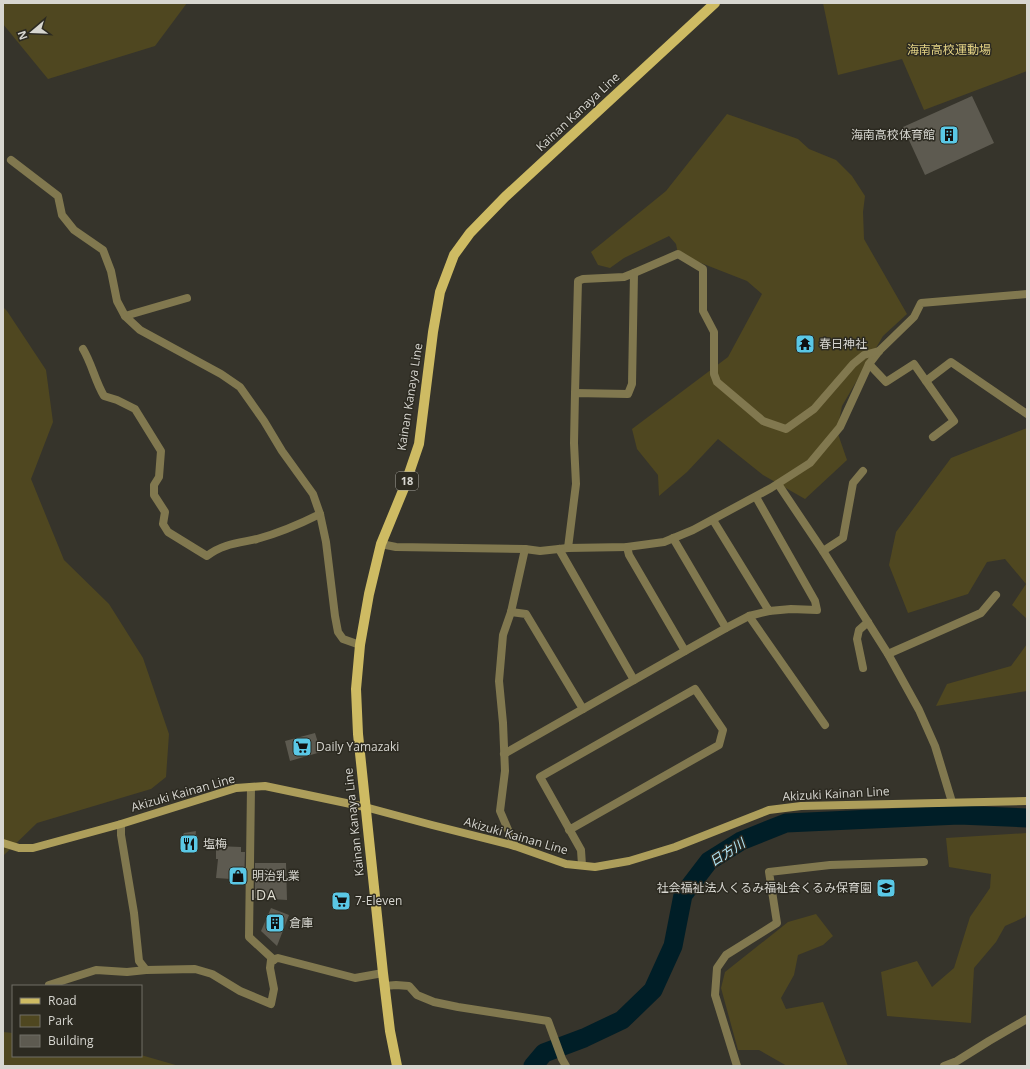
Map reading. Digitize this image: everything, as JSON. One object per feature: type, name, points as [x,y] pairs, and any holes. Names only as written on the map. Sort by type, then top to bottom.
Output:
[{"type":"main road","name":"Kainan Kanaya Line","points":[[397,1066],[390,1031],[383,973],[358,734],[356,689],[360,646],[369,594],[381,544],[404,488],[419,444],[433,332],[440,292],[454,255],[470,233],[505,197],[715,3]]},
{"type":"main road","name":"Akizuki Kainan Line","points":[[3,843],[19,848],[33,848],[121,824],[236,788],[265,786],[365,807],[515,846],[566,864],[595,867],[629,861],[675,847],[769,810],[801,806],[1027,801]]},
{"type":"street","points":[[11,160],[58,196],[62,215],[74,230],[103,250],[111,271],[117,301],[125,316],[140,330],[165,345],[221,374],[240,387],[264,421],[282,451],[313,494],[320,514],[326,542],[334,616],[338,632],[343,639],[360,646]]},
{"type":"street","points":[[568,548],[576,484],[574,443],[578,281],[583,279],[624,277],[678,254],[704,268],[703,311],[714,332],[714,374],[717,382],[763,422],[786,429],[814,409],[853,364],[864,355],[879,351]]},
{"type":"street","points":[[575,393],[628,394],[632,384],[634,273]]},
{"type":"street","points":[[381,544],[396,547],[525,549],[540,551],[568,548],[627,547],[664,542],[713,520],[756,497],[810,463],[840,427],[869,364],[879,351],[914,317],[921,303],[1027,294]]},
{"type":"street","points":[[125,316],[187,298]]},
{"type":"street","points":[[83,349],[95,374],[98,386],[104,396],[118,400],[135,409],[161,451],[158,477],[154,485],[154,495],[165,512],[163,524],[168,532],[207,556],[216,549],[284,530],[303,523],[320,514]]},
{"type":"street","points":[[926,381],[951,362],[1027,414]]},
{"type":"street","points":[[869,364],[886,382],[914,364],[954,421],[933,437]]},
{"type":"street","points":[[823,551],[843,538],[852,483],[862,471]]},
{"type":"street","points":[[778,484],[823,551],[888,654],[919,710],[935,746],[952,802]]},
{"type":"street","points":[[504,754],[748,616],[791,609],[817,610],[815,601],[756,497]]},
{"type":"street","points":[[713,520],[769,612]]},
{"type":"street","points":[[673,538],[726,628]]},
{"type":"street","points":[[627,547],[630,555],[685,651]]},
{"type":"street","points":[[515,846],[500,811],[505,771],[499,681],[503,635],[511,612],[525,549]]},
{"type":"street","points":[[559,549],[634,680]]},
{"type":"street","points":[[888,654],[981,613],[996,595]]},
{"type":"street","points":[[511,612],[526,614],[583,709]]},
{"type":"street","points":[[748,616],[826,725]]},
{"type":"street","points":[[863,668],[857,639],[859,630],[868,622]]},
{"type":"street","points":[[569,830],[719,745],[723,730],[695,689],[540,777],[569,830],[581,850],[582,865]]},
{"type":"street","points":[[251,787],[249,937],[274,960]]},
{"type":"street","points":[[121,824],[134,913],[139,961],[146,970]]},
{"type":"street","points":[[737,1066],[715,995],[717,968],[726,955],[777,923],[769,872],[830,865],[924,862]]},
{"type":"street","points":[[49,985],[96,970],[127,972],[195,969],[212,974],[240,991],[271,1004],[274,989],[270,968],[271,960],[278,958],[355,978],[383,973]]},
{"type":"street","points":[[385,986],[409,986],[417,995],[440,1003],[548,1021],[566,1066]]},
{"type":"street","points":[[946,1066],[1027,1019]]},
{"type":"green space","points":[[3,3],[187,3],[155,46],[48,79],[3,24]]},
{"type":"green space","name":"海南高校運動場","points":[[823,3],[1027,3],[1027,71],[924,110],[902,59],[838,75]]},
{"type":"green space","points":[[727,114],[798,139],[809,149],[836,160],[852,176],[865,196],[863,212],[864,239],[907,314],[883,336],[842,406],[837,431],[847,460],[805,499],[763,475],[718,439],[687,472],[659,496],[658,475],[637,449],[632,429],[728,357],[762,294],[747,281],[678,254],[676,244],[669,236],[624,258],[610,268],[598,265],[591,252],[666,191]]},
{"type":"green space","points":[[3,307],[46,370],[53,422],[31,479],[64,560],[109,604],[143,658],[169,734],[166,777],[151,789],[37,823],[3,856]]},
{"type":"green space","points":[[1027,428],[1027,619],[1012,605],[1026,584],[1005,559],[987,562],[968,594],[908,613],[889,565],[896,532],[951,458]]},
{"type":"green space","points":[[1027,644],[1027,691],[936,706],[947,684],[1011,666]]},
{"type":"green space","points":[[1027,833],[1027,911],[1025,917],[1005,926],[996,942],[974,968],[971,1023],[887,1016],[881,972],[917,961],[932,987],[954,968],[970,917],[990,888],[991,874],[949,867],[946,838]]},
{"type":"green space","points":[[816,914],[833,936],[823,945],[798,955],[794,975],[781,998],[786,1009],[823,1002],[848,1066],[787,1066],[759,1050],[738,1050],[721,988],[725,972],[788,922]]},
{"type":"green space","points":[[3,1032],[12,1033],[12,1057],[142,1057],[142,1055],[179,1066],[3,1066]]},
{"type":"building","name":"海南高校体育館","points":[[972,96],[994,143],[925,175],[903,127]]},
{"type":"building","name":"Daily Yamazaki","points":[[315,733],[321,752],[290,761],[285,741]]},
{"type":"building","name":"塩梅","points":[[196,831],[194,851],[184,851],[182,837],[184,833]]},
{"type":"building","points":[[216,846],[241,847],[241,852],[245,852],[244,882],[231,882],[231,879],[216,878],[218,859],[216,859]]},
{"type":"building","points":[[255,863],[286,863],[287,900],[255,898]]},
{"type":"building","name":"倉庫","points":[[271,908],[289,915],[277,946],[261,931]]},
{"type":"waterway","name":"日方川","points":[[533,1066],[544,1053],[584,1038],[622,1020],[653,990],[673,946],[683,895],[709,861],[741,841],[786,823],[959,815],[1027,818]]},
{"type":"place","name":"海南高校体育館","points":[[949,135]]},
{"type":"place","name":"春日神社","points":[[805,344]]},
{"type":"place","name":"Daily Yamazaki","points":[[302,747]]},
{"type":"place","name":"塩梅","points":[[189,844]]},
{"type":"place","name":"明治乳業","points":[[238,876]]},
{"type":"place","name":"社会福祉法人くるみ福祉会くるみ保育園","points":[[886,888]]},
{"type":"place","name":"7-Eleven","points":[[341,901]]},
{"type":"place","name":"倉庫","points":[[275,923]]},
{"type":"district","name":"IDA","points":[[264,895]]}]
